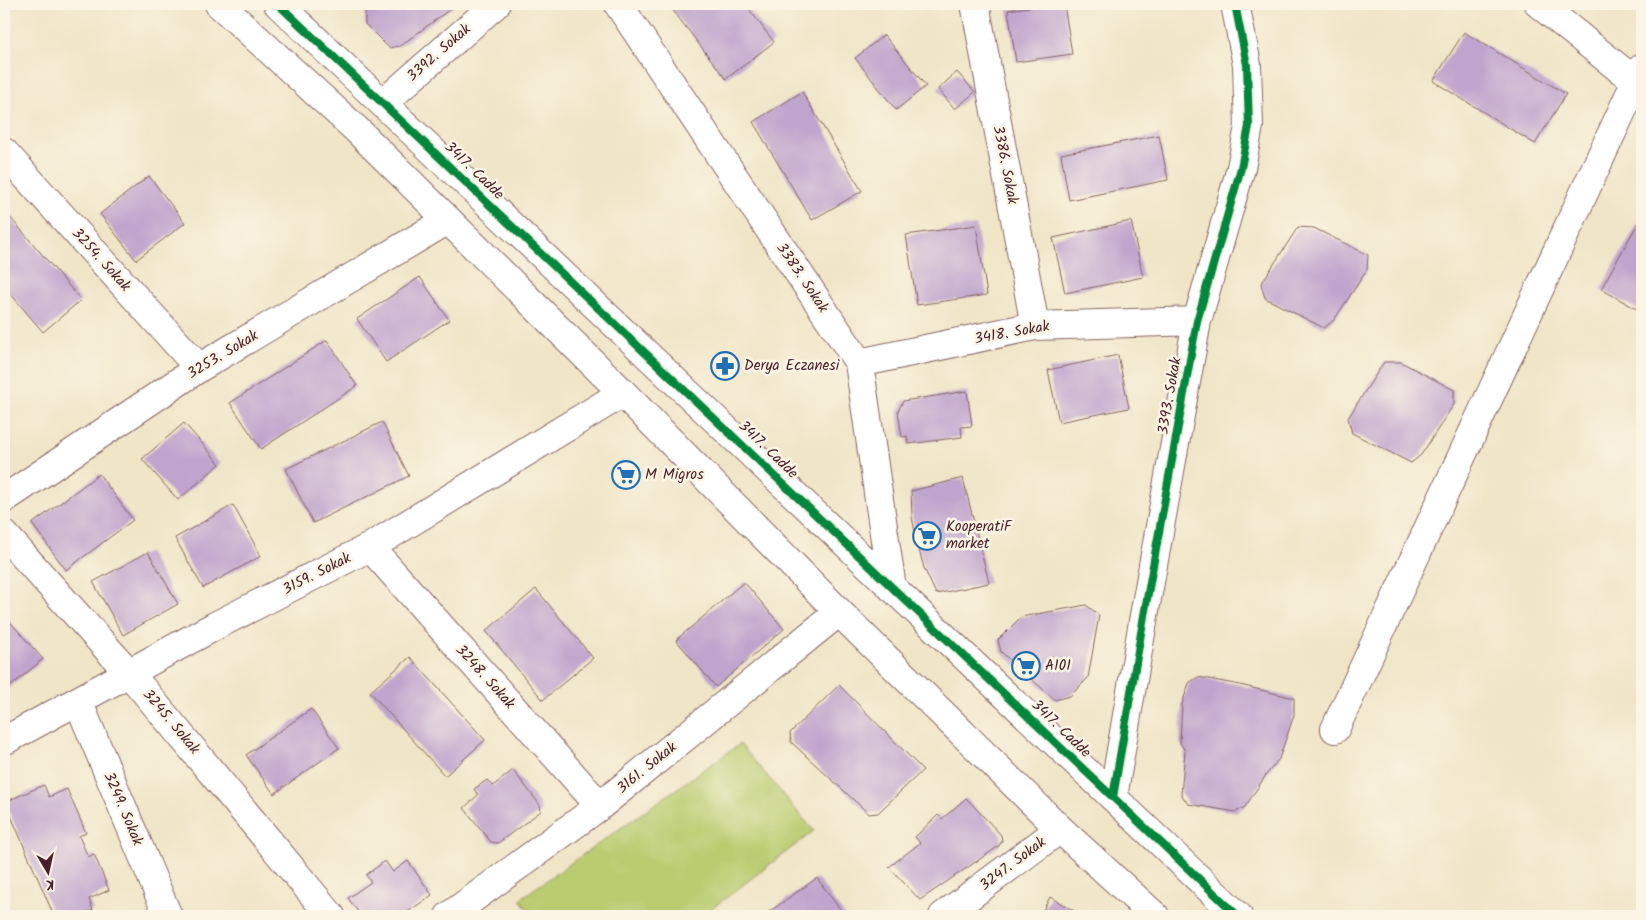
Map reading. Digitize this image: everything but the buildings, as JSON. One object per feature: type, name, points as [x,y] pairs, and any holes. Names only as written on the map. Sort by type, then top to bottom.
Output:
[{"type":"street","points":[[219,4],[357,130],[623,393],[838,612],[1060,829],[1127,904],[1155,916]]},
{"type":"street","name":"3417. Cadde","points":[[278,4],[1238,916]]},
{"type":"street","name":"3392. Sokak","points":[[383,103],[496,4]]},
{"type":"street","name":"3383. Sokak","points":[[618,4],[859,364],[892,588]]},
{"type":"street","name":"3386. Sokak","points":[[975,4],[1035,326]]},
{"type":"street","name":"3393. Sokak","points":[[1113,797],[1198,321],[1241,168],[1249,126],[1247,65],[1235,4]]},
{"type":"street","points":[[1335,730],[1641,76],[1622,70],[1538,4]]},
{"type":"street","name":"3254. Sokak","points":[[4,152],[199,368]]},
{"type":"street","name":"3253. Sokak","points":[[4,499],[199,368],[448,220]]},
{"type":"street","name":"3418. Sokak","points":[[859,364],[1035,326],[1198,321]]},
{"type":"street","name":"3159. Sokak","points":[[4,740],[130,674],[215,626],[370,547],[623,393]]},
{"type":"street","name":"3245. Sokak","points":[[4,534],[130,674],[331,916]]},
{"type":"street","name":"3248. Sokak","points":[[370,547],[600,806]]},
{"type":"street","name":"3161. Sokak","points":[[449,916],[600,806],[838,612]]},
{"type":"street","name":"3249. Sokak","points":[[78,701],[168,916]]},
{"type":"street","name":"3247. Sokak","points":[[943,916],[1060,829]]},
{"type":"green space","points":[[740,744],[814,831],[702,916],[533,916],[520,899]]},
{"type":"cycle path","points":[[278,4],[1238,916]]},
{"type":"cycle path","points":[[1113,797],[1197,321],[1241,168],[1249,126],[1247,65],[1235,4]]},
{"type":"place","name":"Derya Eczanesi","points":[[725,366]]},
{"type":"place","name":"M Migros","points":[[626,475]]},
{"type":"place","name":"KooperatiF market","points":[[927,536]]},
{"type":"place","name":"A101","points":[[1026,666]]}]
